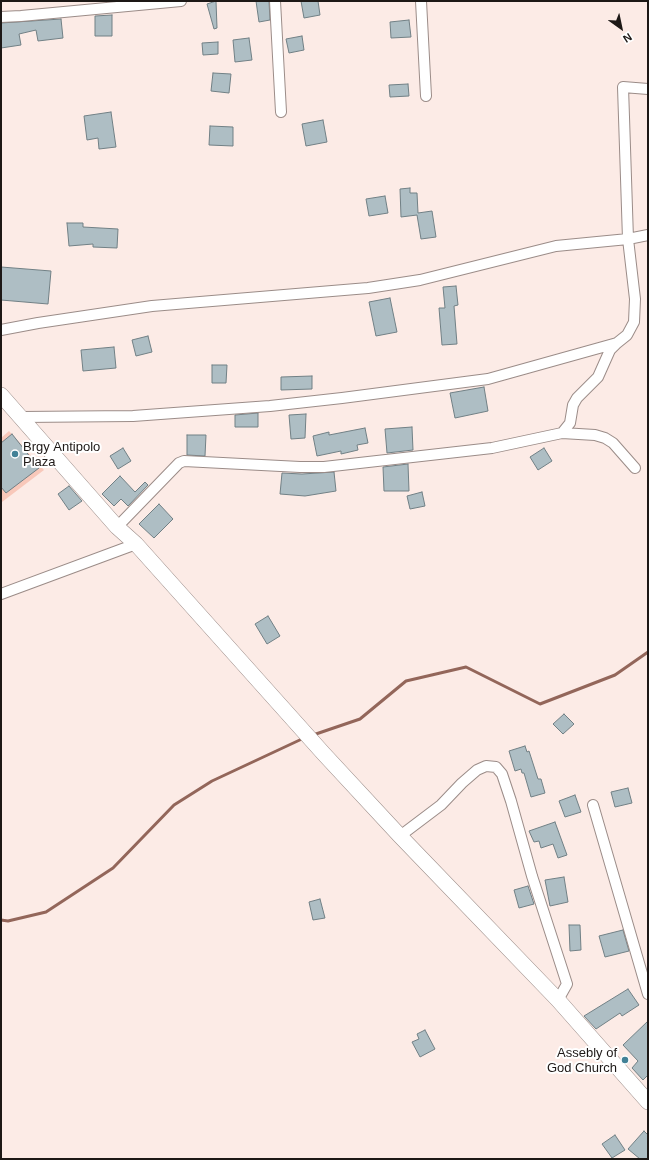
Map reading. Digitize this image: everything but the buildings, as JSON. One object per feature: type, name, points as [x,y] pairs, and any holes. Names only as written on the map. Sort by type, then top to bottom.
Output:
[{"type":"main road","points":[[1,395],[117,527],[136,544],[323,753],[400,836],[558,1000],[648,1102]]},
{"type":"street","points":[[1,17],[181,1]]},
{"type":"street","points":[[276,1],[281,112]]},
{"type":"street","points":[[421,1],[426,96]]},
{"type":"street","points":[[562,433],[570,423],[573,405],[577,398],[598,377],[610,350],[627,335],[634,322],[635,299],[628,239],[623,87],[648,89]]},
{"type":"street","points":[[1,330],[152,306],[368,288],[420,280],[556,246],[628,239],[648,235]]},
{"type":"street","points":[[22,418],[133,416],[270,406],[342,398],[488,379],[617,343]]},
{"type":"street","points":[[117,527],[179,463],[184,461],[324,467],[492,448],[562,433],[594,435],[605,438],[613,443],[635,468]]},
{"type":"street","points":[[1,594],[136,544]]},
{"type":"street","points":[[400,836],[442,805],[477,770],[486,766],[496,767],[502,774],[512,801],[532,876],[567,984],[558,1000]]},
{"type":"street","points":[[593,805],[648,994]]},
{"type":"shaded area","name":"Brgy Antipolo Plaza","points":[[9,431],[44,470],[2,502],[1,438]]},
{"type":"waterway","points":[[313,735],[360,719],[406,681],[466,667],[540,704],[615,675],[648,652]]},
{"type":"waterway","points":[[1,920],[8,921],[46,912],[113,868],[174,805],[212,781],[304,738]]},
{"type":"place","name":"Brgy Antipolo Plaza","points":[[15,454]]},
{"type":"place","name":"Assebly of God Church","points":[[625,1060]]}]
